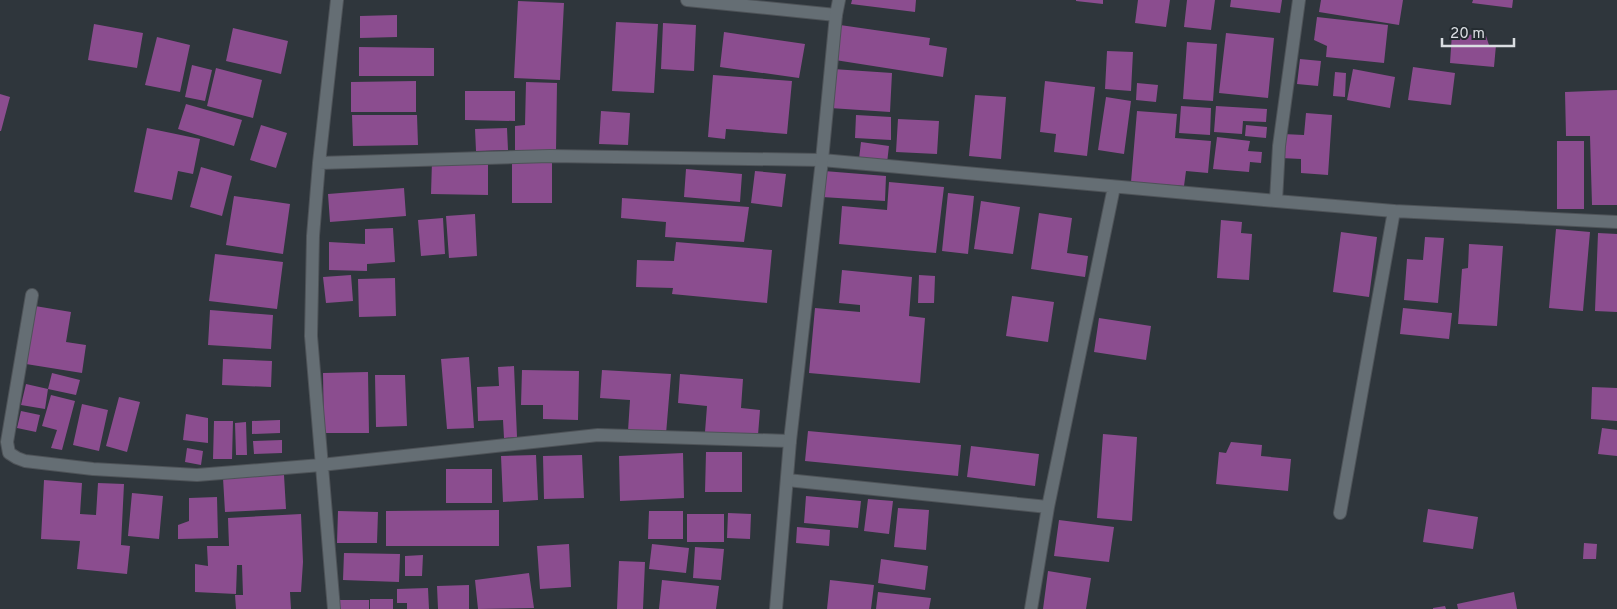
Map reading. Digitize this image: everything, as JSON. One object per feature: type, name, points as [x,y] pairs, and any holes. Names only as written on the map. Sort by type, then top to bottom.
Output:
[{"type":"street","points":[[334,609],[311,336],[313,236],[318,163],[337,0]]},
{"type":"street","points":[[687,0],[836,15]]},
{"type":"street","points":[[776,609],[790,441],[839,0]]},
{"type":"street","points":[[1276,201],[1278,146],[1299,0]]},
{"type":"street","points":[[318,163],[550,156],[822,160],[1394,211],[1617,222]]},
{"type":"street","points":[[1031,609],[1048,507],[1114,186]]},
{"type":"street","points":[[1340,513],[1394,211]]},
{"type":"street","points":[[32,294],[7,442],[9,453],[17,458],[41,463],[93,469],[197,476],[321,465],[598,435],[790,441]]},
{"type":"street","points":[[787,480],[1048,507]]},
{"type":"building","points":[[852,0],[916,0],[915,12],[851,4]]},
{"type":"building","points":[[1103,0],[1103,4],[1076,1]]},
{"type":"building","points":[[1138,0],[1170,0],[1166,27],[1135,23]]},
{"type":"building","points":[[1187,0],[1215,0],[1211,30],[1184,27]]},
{"type":"building","points":[[1231,0],[1282,0],[1280,13],[1230,7]]},
{"type":"building","points":[[1321,0],[1403,0],[1399,25],[1319,12]]},
{"type":"building","points":[[1473,0],[1513,0],[1512,8],[1472,3]]},
{"type":"building","points":[[518,1],[564,3],[560,80],[514,78]]},
{"type":"building","points":[[397,15],[397,37],[360,38],[360,16]]},
{"type":"building","points":[[1317,17],[1388,25],[1384,63],[1326,57],[1327,46],[1314,40]]},
{"type":"building","points":[[616,22],[658,24],[654,93],[612,91]]},
{"type":"building","points":[[663,23],[696,25],[694,71],[661,69]]},
{"type":"building","points":[[94,24],[143,33],[137,68],[88,60]]},
{"type":"building","points":[[840,25],[930,38],[929,45],[947,48],[943,77],[835,60]]},
{"type":"building","points":[[233,28],[288,41],[281,74],[226,61]]},
{"type":"building","points":[[724,32],[805,44],[799,78],[720,67]]},
{"type":"building","points":[[1226,33],[1274,38],[1268,98],[1219,93]]},
{"type":"building","points":[[1452,33],[1486,36],[1489,45],[1496,45],[1494,67],[1450,63]]},
{"type":"building","points":[[157,37],[190,45],[180,92],[145,85]]},
{"type":"building","points":[[1187,42],[1217,44],[1213,101],[1183,99]]},
{"type":"building","points":[[359,47],[434,48],[434,76],[359,76]]},
{"type":"building","points":[[1107,51],[1133,52],[1131,91],[1105,89]]},
{"type":"building","points":[[1300,59],[1321,61],[1318,86],[1297,84]]},
{"type":"building","points":[[192,65],[212,70],[205,101],[185,97]]},
{"type":"building","points":[[1413,67],[1455,73],[1451,105],[1408,100]]},
{"type":"building","points":[[216,68],[262,80],[253,118],[207,106]]},
{"type":"building","points":[[833,69],[892,73],[890,112],[830,108]]},
{"type":"building","points":[[1353,69],[1395,77],[1390,108],[1347,100]]},
{"type":"building","points":[[1335,72],[1346,73],[1345,97],[1333,96]]},
{"type":"building","points":[[713,75],[792,81],[787,134],[726,129],[725,139],[708,137]]},
{"type":"building","points":[[416,81],[416,112],[351,112],[351,82]]},
{"type":"building","points":[[1045,81],[1095,87],[1087,156],[1054,152],[1056,134],[1040,132]]},
{"type":"building","points":[[526,82],[557,83],[556,151],[515,151],[515,126],[525,125]]},
{"type":"building","points":[[1137,83],[1158,85],[1156,102],[1136,100]]},
{"type":"building","points":[[1617,90],[1617,205],[1592,205],[1590,136],[1566,136],[1565,92]]},
{"type":"building","points":[[465,91],[515,91],[515,121],[465,120]]},
{"type":"building","points":[[0,94],[10,97],[1,131],[0,131]]},
{"type":"building","points":[[975,95],[1006,97],[1001,159],[969,156]]},
{"type":"building","points":[[1106,97],[1131,101],[1124,154],[1098,150]]},
{"type":"building","points":[[186,104],[242,120],[234,146],[178,129]]},
{"type":"building","points":[[1181,106],[1211,108],[1210,135],[1179,133]]},
{"type":"building","points":[[1216,106],[1267,109],[1266,122],[1243,121],[1242,134],[1214,132]]},
{"type":"building","points":[[601,111],[630,113],[628,145],[599,144]]},
{"type":"building","points":[[1137,111],[1177,114],[1175,138],[1211,141],[1208,173],[1186,171],[1184,186],[1131,182]]},
{"type":"building","points":[[1306,113],[1332,115],[1328,175],[1301,173],[1301,159],[1281,158],[1283,134],[1304,135]]},
{"type":"building","points":[[352,115],[417,115],[418,145],[353,146]]},
{"type":"building","points":[[856,115],[891,117],[891,140],[855,138]]},
{"type":"building","points":[[898,119],[939,121],[937,154],[896,152]]},
{"type":"building","points":[[261,125],[287,133],[276,168],[250,160]]},
{"type":"building","points":[[1246,125],[1267,127],[1266,138],[1245,136]]},
{"type":"building","points":[[147,128],[200,139],[193,174],[178,171],[172,200],[134,192]]},
{"type":"building","points":[[507,128],[508,150],[476,151],[475,129]]},
{"type":"building","points":[[1217,137],[1250,141],[1248,151],[1262,152],[1261,163],[1250,162],[1249,172],[1213,169]]},
{"type":"building","points":[[1557,141],[1584,141],[1584,209],[1557,209]]},
{"type":"building","points":[[861,142],[889,146],[887,163],[859,159]]},
{"type":"building","points":[[432,161],[488,162],[488,195],[431,194]]},
{"type":"building","points":[[512,162],[552,162],[552,203],[512,203]]},
{"type":"building","points":[[201,167],[232,176],[222,216],[190,207]]},
{"type":"building","points":[[686,169],[742,174],[740,202],[684,197]]},
{"type":"building","points":[[755,171],[786,174],[782,207],[751,203]]},
{"type":"building","points":[[824,171],[886,176],[885,201],[822,197]]},
{"type":"building","points":[[889,182],[944,187],[936,253],[839,244],[842,206],[887,210]]},
{"type":"building","points":[[404,188],[406,216],[330,222],[328,194]]},
{"type":"building","points":[[948,193],[974,196],[968,254],[942,251]]},
{"type":"building","points":[[234,196],[290,204],[283,254],[226,245]]},
{"type":"building","points":[[622,198],[749,207],[744,242],[665,237],[666,222],[621,218]]},
{"type":"building","points":[[981,201],[1020,207],[1013,254],[974,249]]},
{"type":"building","points":[[1039,213],[1072,218],[1067,253],[1088,256],[1085,277],[1031,269]]},
{"type":"building","points":[[475,214],[477,256],[449,258],[446,216]]},
{"type":"building","points":[[443,218],[445,254],[421,256],[418,220]]},
{"type":"building","points":[[1221,220],[1242,222],[1241,233],[1252,234],[1249,280],[1217,278]]},
{"type":"building","points":[[393,228],[395,262],[367,264],[367,271],[329,270],[329,242],[365,244],[365,229]]},
{"type":"building","points":[[1556,229],[1590,232],[1583,311],[1549,308]]},
{"type":"building","points":[[1341,232],[1377,237],[1369,297],[1333,292]]},
{"type":"building","points":[[1598,233],[1617,234],[1617,312],[1595,311]]},
{"type":"building","points":[[1425,237],[1444,238],[1438,303],[1404,300],[1407,259],[1423,260]]},
{"type":"building","points":[[676,242],[772,250],[767,303],[672,294],[673,288],[636,287],[637,260],[674,261]]},
{"type":"building","points":[[1469,244],[1503,246],[1497,326],[1458,324],[1462,269],[1468,268]]},
{"type":"building","points":[[215,254],[283,262],[277,309],[209,301]]},
{"type":"building","points":[[842,270],[912,277],[909,316],[925,318],[920,383],[809,373],[815,308],[860,312],[860,305],[839,303]]},
{"type":"building","points":[[351,275],[353,301],[326,303],[323,277]]},
{"type":"building","points":[[919,275],[935,276],[934,303],[918,303]]},
{"type":"building","points":[[395,278],[396,316],[359,317],[358,279]]},
{"type":"building","points":[[1012,296],[1054,302],[1048,342],[1006,336]]},
{"type":"building","points":[[35,306],[71,312],[66,342],[86,345],[82,373],[26,364]]},
{"type":"building","points":[[1403,308],[1452,313],[1449,339],[1400,334]]},
{"type":"building","points":[[210,310],[273,315],[271,349],[208,345]]},
{"type":"building","points":[[1099,318],[1151,326],[1146,360],[1094,352]]},
{"type":"building","points":[[469,357],[474,428],[447,429],[441,359]]},
{"type":"building","points":[[223,359],[272,361],[271,387],[222,385]]},
{"type":"building","points":[[514,366],[517,437],[504,438],[503,420],[478,421],[477,387],[499,386],[498,367]]},
{"type":"building","points":[[522,370],[579,371],[578,420],[543,419],[543,405],[521,405]]},
{"type":"building","points":[[602,370],[671,374],[666,434],[628,431],[630,400],[600,398]]},
{"type":"building","points":[[368,372],[369,433],[324,433],[323,373]]},
{"type":"building","points":[[52,373],[80,380],[76,395],[48,389]]},
{"type":"building","points":[[680,374],[743,379],[741,408],[760,410],[758,435],[705,432],[707,406],[678,403]]},
{"type":"building","points":[[375,375],[405,375],[407,426],[376,427]]},
{"type":"building","points":[[26,384],[48,389],[45,409],[21,405]]},
{"type":"building","points":[[1592,387],[1617,388],[1617,421],[1591,419]]},
{"type":"building","points":[[51,395],[75,401],[62,450],[51,448],[57,430],[42,426]]},
{"type":"building","points":[[119,397],[140,402],[127,452],[106,446]]},
{"type":"building","points":[[82,404],[108,410],[99,451],[73,445]]},
{"type":"building","points":[[21,411],[40,415],[36,432],[17,428]]},
{"type":"building","points":[[186,414],[208,418],[208,443],[183,440]]},
{"type":"building","points":[[280,420],[280,433],[252,434],[252,421]]},
{"type":"building","points":[[214,421],[233,421],[232,459],[213,459]]},
{"type":"building","points":[[246,422],[247,455],[236,455],[235,423]]},
{"type":"building","points":[[1602,428],[1617,430],[1617,456],[1598,454]]},
{"type":"building","points":[[808,431],[961,445],[958,476],[805,461]]},
{"type":"building","points":[[1103,434],[1137,437],[1132,521],[1097,518]]},
{"type":"building","points":[[282,440],[282,453],[254,454],[253,441]]},
{"type":"building","points":[[1231,442],[1262,445],[1261,456],[1291,459],[1288,491],[1216,484],[1219,452],[1226,453]]},
{"type":"building","points":[[971,446],[1039,454],[1035,486],[967,477]]},
{"type":"building","points":[[187,448],[203,451],[201,465],[185,462]]},
{"type":"building","points":[[706,452],[742,452],[742,492],[705,492]]},
{"type":"building","points":[[683,453],[684,498],[620,501],[619,456]]},
{"type":"building","points":[[536,455],[538,500],[503,502],[501,456]]},
{"type":"building","points":[[582,455],[584,498],[544,499],[543,456]]},
{"type":"building","points":[[446,469],[492,469],[492,503],[446,503]]},
{"type":"building","points":[[284,475],[286,509],[225,512],[223,478]]},
{"type":"building","points":[[44,480],[82,483],[80,514],[96,515],[98,483],[124,484],[121,545],[130,546],[127,574],[77,569],[80,541],[41,539]]},
{"type":"building","points":[[132,493],[163,496],[159,539],[128,536]]},
{"type":"building","points":[[806,496],[861,501],[858,528],[804,523]]},
{"type":"building","points":[[217,497],[218,538],[178,539],[178,525],[189,521],[189,498]]},
{"type":"building","points":[[868,499],[893,501],[889,534],[864,531]]},
{"type":"building","points":[[898,508],[929,510],[926,550],[894,547]]},
{"type":"building","points":[[1428,509],[1478,517],[1473,549],[1423,542]]},
{"type":"building","points":[[499,510],[499,546],[386,546],[386,511]]},
{"type":"building","points":[[338,511],[378,512],[377,543],[337,543]]},
{"type":"building","points":[[649,511],[683,511],[683,539],[648,539]]},
{"type":"building","points":[[728,513],[751,514],[750,539],[727,538]]},
{"type":"building","points":[[301,514],[303,562],[301,592],[290,592],[291,609],[236,609],[235,595],[243,595],[242,565],[237,565],[236,594],[195,592],[195,564],[208,566],[207,546],[229,546],[228,518]]},
{"type":"building","points":[[687,514],[724,514],[724,542],[687,542]]},
{"type":"building","points":[[1059,520],[1114,527],[1109,562],[1054,556]]},
{"type":"building","points":[[797,527],[830,530],[829,546],[796,543]]},
{"type":"building","points":[[1584,543],[1597,544],[1596,559],[1583,559]]},
{"type":"building","points":[[569,544],[571,587],[540,589],[537,546]]},
{"type":"building","points":[[652,544],[689,548],[686,573],[649,569]]},
{"type":"building","points":[[695,547],[724,549],[721,580],[693,578]]},
{"type":"building","points":[[344,553],[400,554],[399,582],[343,580]]},
{"type":"building","points":[[423,555],[422,576],[405,576],[405,556]]},
{"type":"building","points":[[881,559],[928,566],[925,590],[878,583]]},
{"type":"building","points":[[619,561],[645,562],[643,609],[617,609]]},
{"type":"building","points":[[1048,571],[1091,578],[1086,609],[1043,609]]},
{"type":"building","points":[[529,573],[534,608],[478,609],[475,580]]},
{"type":"building","points":[[662,580],[719,586],[716,609],[659,609]]},
{"type":"building","points":[[830,580],[874,585],[871,609],[827,609]]},
{"type":"building","points":[[469,585],[469,609],[438,609],[437,586]]},
{"type":"building","points":[[428,588],[429,609],[407,609],[407,603],[397,603],[397,589]]},
{"type":"building","points":[[878,592],[931,598],[929,609],[876,609]]},
{"type":"building","points":[[1514,592],[1517,609],[1458,609],[1457,604]]},
{"type":"building","points":[[370,599],[393,599],[393,609],[370,609]]},
{"type":"building","points":[[340,600],[369,600],[369,609],[340,609]]},
{"type":"building","points":[[1445,606],[1446,609],[1433,609],[1433,608]]}]
